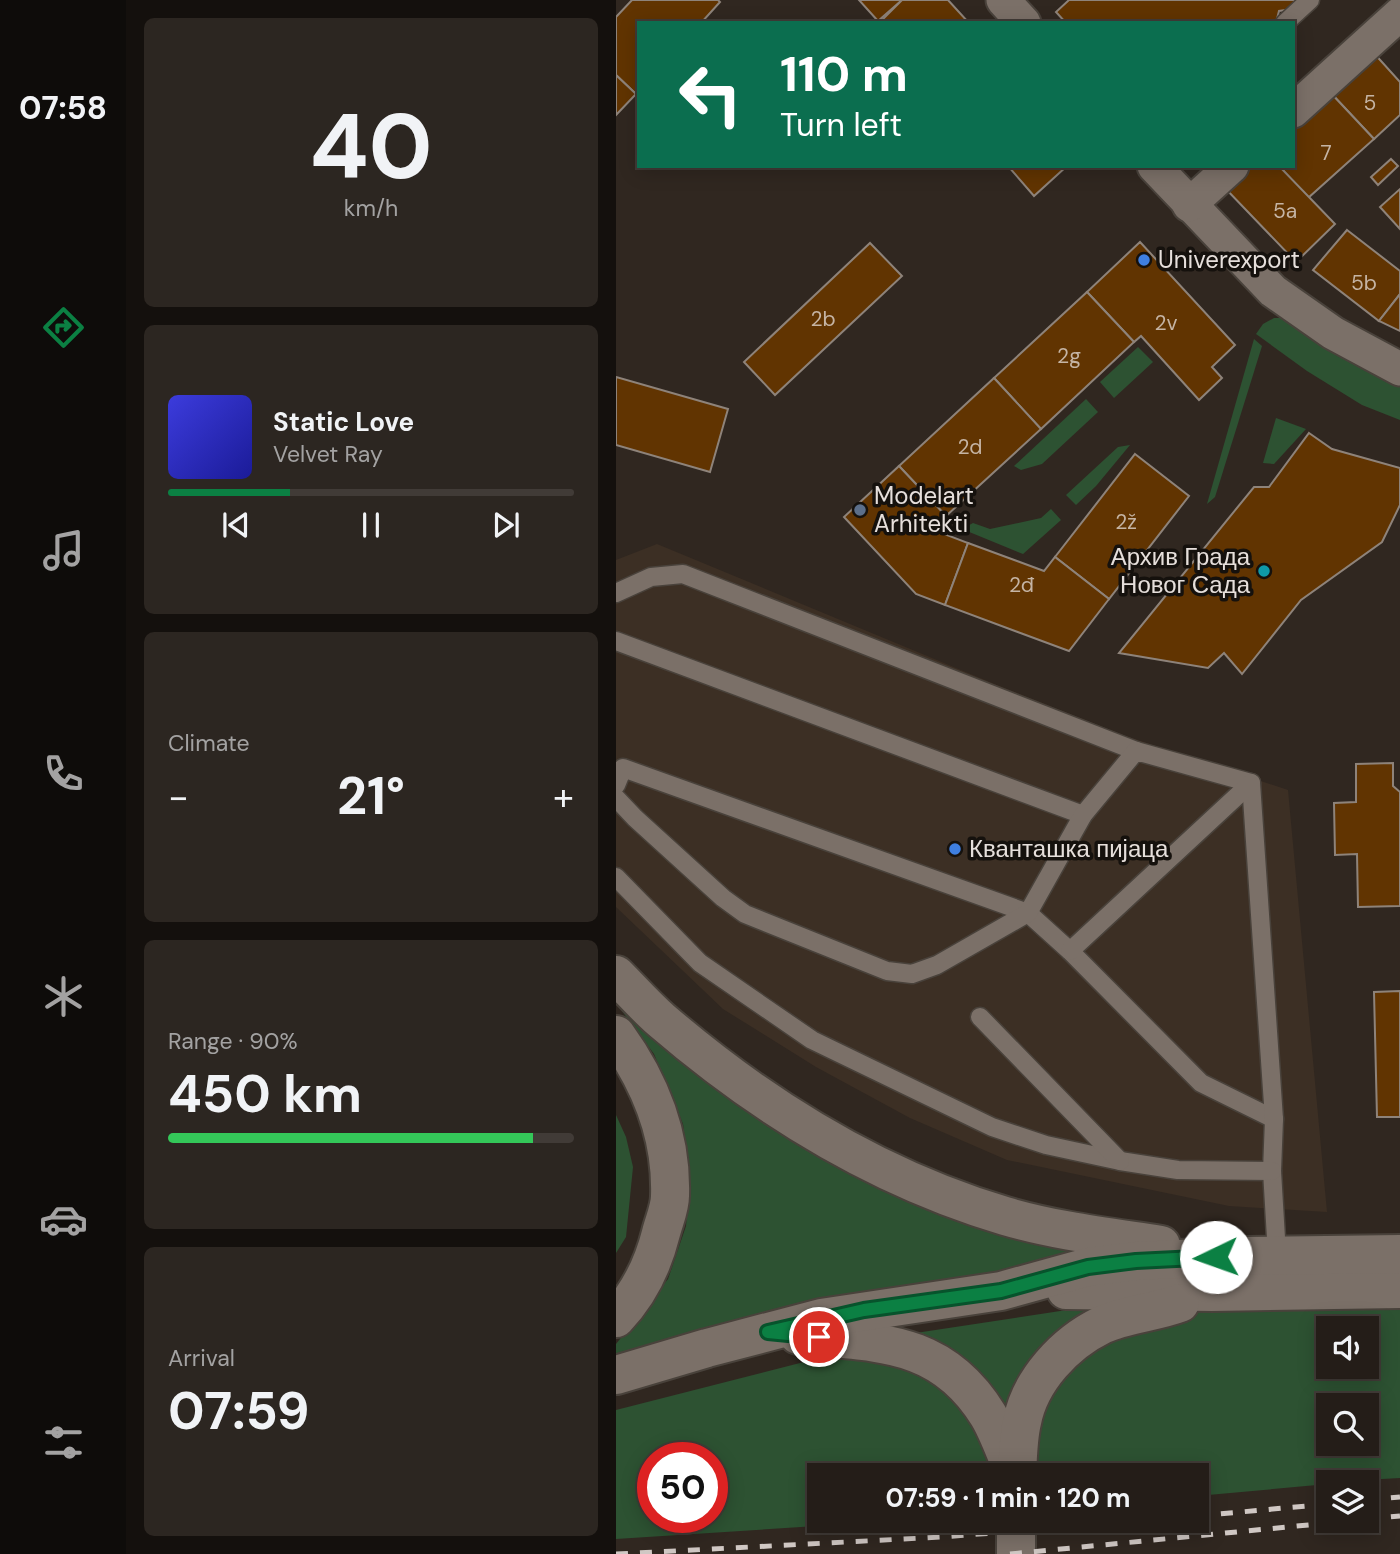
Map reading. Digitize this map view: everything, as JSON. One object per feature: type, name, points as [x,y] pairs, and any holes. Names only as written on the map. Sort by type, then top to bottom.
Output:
[{"type":"main road","points":[[616,975],[659,1018],[748,1089],[819,1134],[912,1183],[1007,1217],[1059,1230],[1260,1256]]},
{"type":"main road","points":[[616,1035],[639,1071],[658,1113],[668,1154],[670,1199],[656,1253],[630,1303],[616,1318]]},
{"type":"main road","points":[[616,1375],[768,1332],[864,1310],[1001,1291],[1088,1267],[1136,1261],[1400,1254]]},
{"type":"main road","points":[[1001,1291],[1400,1289]]},
{"type":"main road","points":[[1017,1463],[1022,1420],[1036,1385],[1070,1346],[1103,1325],[1161,1310],[1212,1292]]},
{"type":"main road","points":[[768,1332],[871,1342],[926,1356],[953,1371],[971,1390],[990,1418],[1011,1463]]},
{"type":"main road","points":[[1016,1533],[1016,1554]]},
{"type":"street","points":[[1003,0],[1022,21]]},
{"type":"street","points":[[1295,109],[1400,14]]},
{"type":"street","points":[[1156,168],[1273,291],[1306,317],[1400,369]]},
{"type":"street","points":[[1189,205],[1230,168]]},
{"type":"lane","points":[[1287,21],[1310,0]]},
{"type":"lane","points":[[616,593],[651,577],[683,574],[1136,751],[1251,783]]},
{"type":"lane","points":[[616,641],[1083,815]]},
{"type":"lane","points":[[616,798],[713,889],[745,914],[887,971],[912,974],[937,965],[1028,913],[1083,815],[1136,751]]},
{"type":"lane","points":[[616,785],[620,765],[1028,913],[1070,951],[1201,1083],[1274,1119]]},
{"type":"lane","points":[[1070,951],[1251,783]]},
{"type":"lane","points":[[1251,783],[1274,1119],[1272,1171],[1260,1256]]},
{"type":"lane","points":[[616,877],[700,963],[812,1040],[992,1126],[1046,1145],[1120,1161],[1178,1170],[1272,1171]]},
{"type":"lane","points":[[980,1017],[1120,1161]]},
{"type":"shaded area","name":"Кванташка пијаца","points":[[657,544],[1126,736],[1288,790],[1327,1212],[1229,1206],[1007,1160],[910,1118],[816,1067],[723,1009],[616,907],[616,560]]},
{"type":"green space","points":[[1274,318],[1286,318],[1400,379],[1400,420],[1362,405],[1307,371],[1256,334],[1263,324]]},
{"type":"green space","points":[[1254,339],[1262,346],[1215,497],[1207,504]]},
{"type":"green space","points":[[1138,347],[1153,362],[1114,398],[1100,382]]},
{"type":"green space","points":[[1086,399],[1098,412],[1042,464],[1021,470],[1014,466]]},
{"type":"green space","points":[[1276,418],[1306,429],[1274,464],[1263,463]]},
{"type":"green space","points":[[1130,445],[1096,486],[1076,505],[1066,495],[1118,447]]},
{"type":"green space","points":[[1051,509],[1061,520],[1023,554],[962,529],[973,523],[990,529],[1041,518]]},
{"type":"green space","points":[[616,993],[747,1100],[1100,1253],[616,1360],[616,1344],[668,1279],[686,1226],[690,1177],[683,1124],[654,1054],[616,1003]]},
{"type":"green space","points":[[616,1115],[626,1137],[633,1167],[626,1237],[616,1253]]},
{"type":"green space","points":[[1093,1306],[1058,1334],[1007,1410],[988,1383],[952,1349],[909,1334]]},
{"type":"green space","points":[[1205,1309],[1400,1309],[1400,1478],[1379,1479],[1379,1470],[1316,1470],[1316,1485],[1209,1495],[1209,1463],[1034,1463],[1048,1381],[1099,1339]]},
{"type":"green space","points":[[835,1354],[885,1356],[953,1383],[996,1463],[807,1463],[807,1527],[728,1532],[728,1442],[637,1442],[637,1533],[709,1533],[616,1539],[616,1410]]},
{"type":"building","points":[[632,0],[720,2],[703,21],[637,21],[636,94],[616,75],[616,17]]},
{"type":"building","points":[[859,0],[902,0],[878,21]]},
{"type":"building","points":[[902,0],[948,0],[967,21],[881,21]]},
{"type":"building","points":[[1069,0],[1295,0],[1293,9],[1279,11],[1276,21],[1064,21],[1056,12]]},
{"type":"building","points":[[1372,51],[1400,82],[1400,115],[1374,139],[1328,90]]},
{"type":"building","points":[[616,75],[636,94],[616,115]]},
{"type":"building","points":[[1328,90],[1374,139],[1308,198],[1281,168],[1295,168],[1295,120]]},
{"type":"building","points":[[1391,159],[1398,166],[1378,185],[1371,177]]},
{"type":"building","points":[[1010,168],[1065,168],[1034,196]]},
{"type":"building","points":[[1245,168],[1281,168],[1335,224],[1296,262],[1224,187]]},
{"type":"building","points":[[1400,189],[1400,229],[1380,207]]},
{"type":"building","points":[[1347,230],[1400,271],[1400,294],[1379,321],[1313,270]]},
{"type":"building","points":[[1140,242],[1235,345],[1212,367],[1222,378],[1199,400],[1141,336],[1134,342],[1087,292]]},
{"type":"building","points":[[870,243],[902,276],[775,395],[744,362]]},
{"type":"building","points":[[1087,292],[1134,342],[1041,429],[994,378]]},
{"type":"building","points":[[1400,294],[1400,331],[1379,321]]},
{"type":"building","points":[[616,377],[728,409],[710,472],[616,445]]},
{"type":"building","points":[[994,378],[1041,429],[946,516],[899,466]]},
{"type":"building","name":"Архив Града Новог Сада","points":[[1309,433],[1332,449],[1400,468],[1400,505],[1382,542],[1301,600],[1242,674],[1224,653],[1208,668],[1119,653],[1254,487],[1269,487]]},
{"type":"building","points":[[1135,454],[1189,496],[1109,599],[1055,557]]},
{"type":"building","points":[[899,466],[946,516],[936,526],[944,534],[968,543],[945,605],[916,594],[844,517]]},
{"type":"building","points":[[968,543],[1044,571],[1055,557],[1109,599],[1069,651],[945,605]]},
{"type":"building","points":[[1393,763],[1393,786],[1400,792],[1400,906],[1358,907],[1357,854],[1335,855],[1334,803],[1356,802],[1356,764]]},
{"type":"building","points":[[1400,991],[1400,1117],[1377,1117],[1374,992]]},
{"type":"railway","points":[[1379,1499],[1400,1497]]},
{"type":"railway","points":[[1209,1515],[1316,1505]]},
{"type":"railway","points":[[1379,1518],[1400,1516]]},
{"type":"railway","points":[[1010,1554],[1316,1524]]},
{"type":"railway","points":[[616,1554],[992,1533]]},
{"type":"place","name":"Univerexport","points":[[1144,260]]},
{"type":"place","name":"Modelart Arhitekti","points":[[860,510]]},
{"type":"place","name":"Архив Града Новог Сада","points":[[1264,571]]},
{"type":"place","name":"Кванташка пијаца","points":[[955,849]]},
{"type":"route","points":[[819,1337],[768,1332],[864,1310],[1001,1291],[1088,1267],[1136,1261],[1216,1257]]}]
